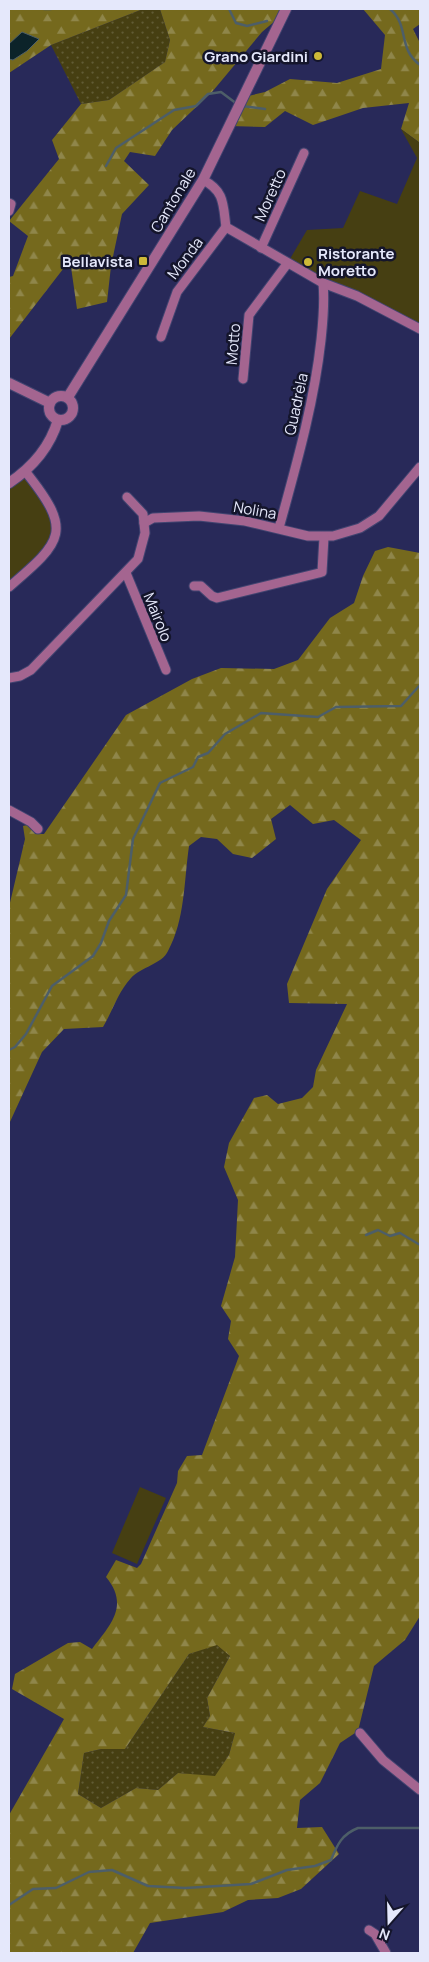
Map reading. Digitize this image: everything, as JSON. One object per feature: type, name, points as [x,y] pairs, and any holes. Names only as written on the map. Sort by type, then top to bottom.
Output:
[{"type":"street","name":"Cantonale","points":[[68,398],[203,180],[286,9]]},
{"type":"street","name":"Moretto","points":[[261,248],[304,153]]},
{"type":"street","points":[[203,180],[218,189],[221,195],[226,227]]},
{"type":"street","points":[[9,203],[11,204],[9,210]]},
{"type":"street","name":"Moretto","points":[[226,227],[287,264],[323,283],[357,296],[420,329]]},
{"type":"street","name":"Monda","points":[[161,337],[177,292],[226,227]]},
{"type":"street","name":"Motto","points":[[243,380],[249,316],[287,264]]},
{"type":"street","name":"Quadrèla","points":[[278,528],[310,411],[324,310],[323,283]]},
{"type":"street","points":[[9,383],[50,403]]},
{"type":"street","points":[[56,397],[68,398],[73,404],[74,411],[66,420],[58,420],[50,413],[50,403],[56,397]]},
{"type":"street","points":[[9,483],[25,471],[46,447],[58,420]]},
{"type":"street","name":"Nolina","points":[[144,523],[153,518],[199,516],[278,528],[308,536],[333,536],[360,528],[379,516],[420,467]]},
{"type":"street","points":[[9,587],[49,550],[57,534],[56,519],[51,507],[25,471]]},
{"type":"street","points":[[10,679],[31,670],[138,559],[143,546],[143,514],[126,497]]},
{"type":"street","points":[[194,586],[201,586],[212,596],[218,598],[319,574],[324,566],[324,537]]},
{"type":"street","name":"Mairolo","points":[[126,573],[166,670]]},
{"type":"street","points":[[9,810],[31,822],[38,829]]},
{"type":"street","points":[[360,1733],[383,1760],[420,1790]]},
{"type":"street","points":[[369,1930],[375,1934],[386,1953]]},
{"type":"shaded area","points":[[143,9],[160,9],[170,40],[165,62],[109,100],[81,104],[51,45]]},
{"type":"shaded area","points":[[22,32],[39,39],[27,51],[13,60],[9,59],[9,44]]},
{"type":"shaded area","points":[[401,129],[420,143],[420,329],[287,264],[307,230],[343,228],[360,191],[397,204],[417,158]]},
{"type":"shaded area","points":[[25,471],[45,496],[57,534],[9,587],[9,483]]},
{"type":"shaded area","points":[[140,1487],[166,1498],[137,1564],[112,1553]]},
{"type":"shaded area","points":[[217,1644],[230,1656],[207,1698],[210,1716],[203,1727],[235,1733],[229,1755],[215,1777],[178,1773],[158,1790],[136,1788],[101,1808],[78,1794],[84,1753],[101,1749],[125,1749],[189,1654]]},
{"type":"green space","points":[[9,9],[143,9],[51,45],[9,73]]},
{"type":"green space","points":[[160,9],[289,9],[262,32],[212,92],[172,130],[155,156],[130,152],[124,161],[149,185],[122,214],[111,266],[107,302],[77,309],[70,260],[9,339],[9,277],[13,276],[28,236],[9,221],[59,159],[52,140],[81,104],[109,100],[165,62],[170,40]]},
{"type":"green space","points":[[363,9],[420,9],[420,24],[413,29],[420,43],[420,143],[401,129],[409,103],[363,108],[313,125],[285,111],[265,127],[230,126],[244,97],[265,92],[290,79],[337,83],[381,69],[385,35]]},
{"type":"green space","points":[[388,547],[420,553],[420,1616],[405,1640],[374,1666],[358,1731],[340,1743],[320,1783],[300,1800],[297,1828],[322,1827],[339,1854],[301,1889],[278,1898],[248,1900],[223,1912],[150,1923],[133,1953],[9,1953],[9,1815],[64,1719],[12,1689],[15,1674],[68,1643],[80,1642],[92,1649],[111,1623],[117,1606],[113,1587],[106,1577],[116,1560],[137,1568],[141,1564],[177,1483],[178,1471],[187,1456],[202,1455],[239,1356],[228,1339],[231,1321],[221,1306],[235,1257],[238,1200],[224,1167],[229,1143],[254,1098],[267,1095],[278,1104],[302,1098],[313,1087],[316,1070],[347,1004],[289,1003],[287,984],[327,889],[361,840],[334,820],[313,824],[290,805],[271,819],[276,839],[252,858],[233,854],[217,839],[201,837],[189,846],[181,913],[174,939],[168,951],[161,959],[135,974],[126,983],[103,1027],[64,1029],[42,1052],[9,1124],[9,907],[25,839],[23,826],[31,824],[35,834],[44,834],[126,715],[192,679],[221,668],[274,669],[298,660],[330,618],[354,603],[363,576],[375,551]],"holes":[[[217,1645],[230,1656],[207,1698],[210,1716],[203,1727],[235,1733],[229,1755],[215,1776],[178,1773],[158,1790],[136,1788],[101,1808],[78,1794],[84,1753],[101,1749],[125,1749],[189,1654]]]},
{"type":"waterway","points":[[44,9],[51,9]]},
{"type":"waterway","points":[[229,9],[236,23],[247,26],[267,21]]},
{"type":"waterway","points":[[390,9],[400,23],[408,51],[420,65]]},
{"type":"waterway","points":[[106,166],[116,148],[174,110],[196,106],[208,94],[221,92],[237,104]]},
{"type":"waterway","points":[[242,106],[265,109]]},
{"type":"waterway","points":[[9,1050],[15,1047],[26,1034],[52,986],[93,956],[101,943],[109,921],[126,895],[133,839],[160,783],[193,767],[198,757],[208,753],[225,734],[261,713],[318,717],[336,707],[401,706],[420,685]]},
{"type":"waterway","points":[[366,1235],[378,1230],[390,1236],[400,1233],[420,1245]]},
{"type":"waterway","points":[[9,1905],[33,1889],[56,1888],[89,1872],[112,1870],[148,1886],[185,1888],[251,1884],[287,1870],[315,1866],[331,1860],[341,1841],[348,1833],[358,1828],[420,1828]]},
{"type":"place","name":"Grano Giardini","points":[[318,56]]},
{"type":"place","name":"Bellavista","points":[[143,261]]},
{"type":"place","name":"Ristorante Moretto","points":[[308,262]]}]
